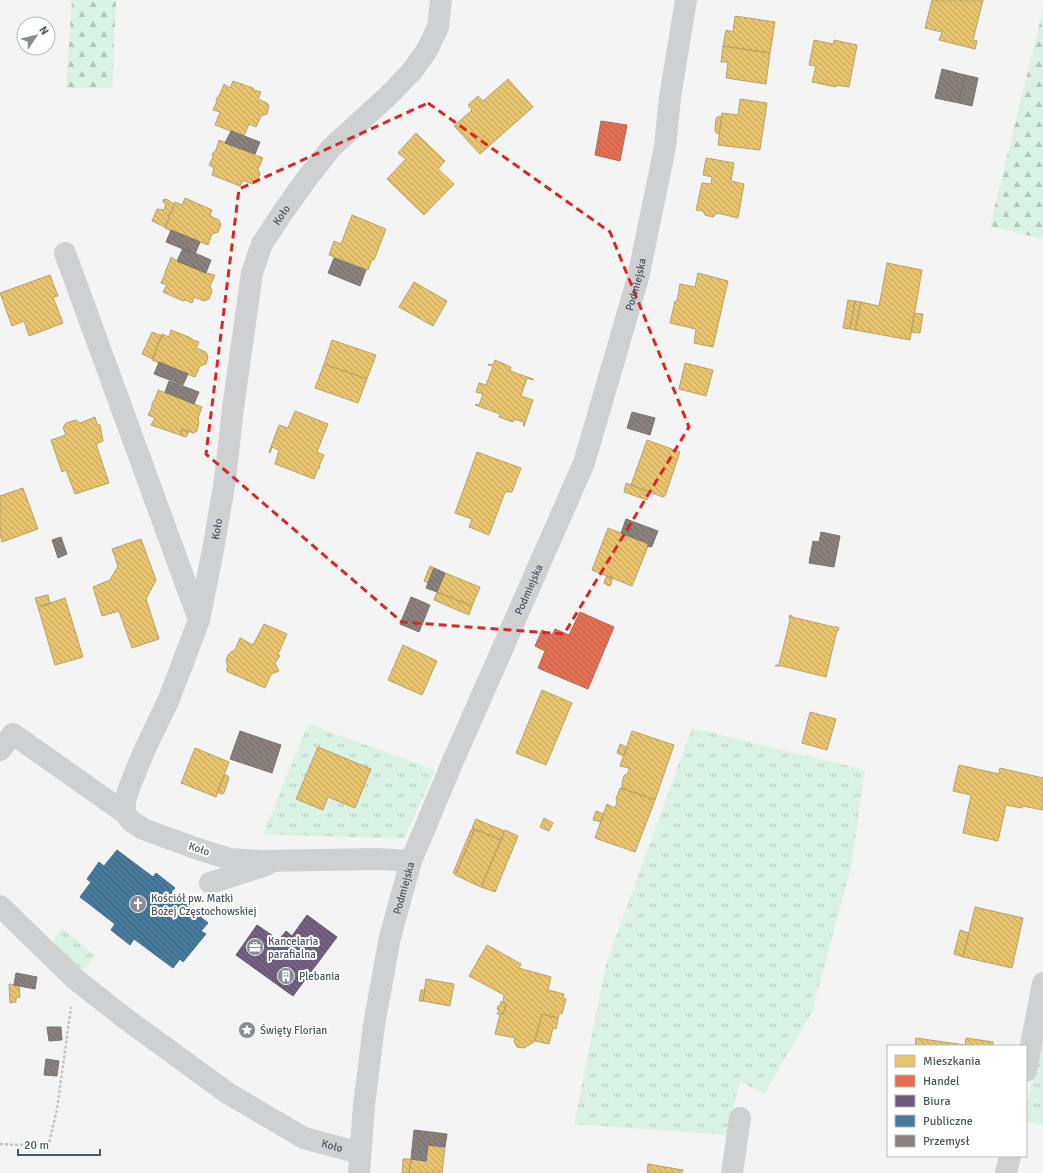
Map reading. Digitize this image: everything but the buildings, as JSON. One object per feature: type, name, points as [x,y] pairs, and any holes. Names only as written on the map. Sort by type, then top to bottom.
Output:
[{"type":"street","name":"Koło","points":[[411,861],[378,859],[261,861],[230,858],[211,853],[143,829],[131,822],[125,813],[125,801],[144,751],[169,700],[199,620],[225,480],[233,408],[252,273],[262,244],[287,206],[331,148],[389,95],[412,71],[427,50],[438,27],[441,0]]},
{"type":"street","name":"Podmiejska","points":[[359,1163],[374,1025],[385,961],[390,936],[411,861],[453,761],[584,463],[640,271],[665,147],[670,97],[686,0]]},
{"type":"street","points":[[64,253],[199,620]]},
{"type":"street","points":[[0,750],[13,734],[125,813]]},
{"type":"street","points":[[210,883],[280,860]]},
{"type":"street","name":"Koło","points":[[0,906],[76,979],[126,1019],[229,1094],[304,1138],[359,1163]]},
{"type":"street","points":[[1027,1066],[1043,983]]},
{"type":"street","points":[[732,1173],[740,1118]]},
{"type":"street","points":[[1006,1173],[1010,1157]]},
{"type":"path","points":[[0,1144],[18,1145],[49,1143],[57,1106],[76,979]]},
{"type":"highlighted area","points":[[428,103],[610,232],[689,427],[564,634],[402,622],[206,454],[239,189]]},
{"type":"green space","points":[[72,0],[116,0],[112,88],[66,88]]},
{"type":"green space","points":[[1043,10],[1043,239],[990,226]]},
{"type":"green space","points":[[308,724],[435,770],[404,839],[263,834]]},
{"type":"green space","points":[[692,728],[865,770],[851,867],[812,1012],[764,1094],[740,1081],[726,1135],[574,1124],[606,964]]},
{"type":"green space","points":[[63,928],[95,956],[83,971],[50,944]]},
{"type":"green space","points":[[1043,1030],[1043,1124],[1027,1122],[1027,1104]]},
{"type":"place","name":"Kościół pw. Matki Bożej Częstochowskiej","points":[[138,904]]},
{"type":"place","name":"Kancelaria parafialna","points":[[255,947]]},
{"type":"place","name":"Plebania","points":[[286,976]]},
{"type":"place","name":"Święty Florian","points":[[247,1030]]}]
